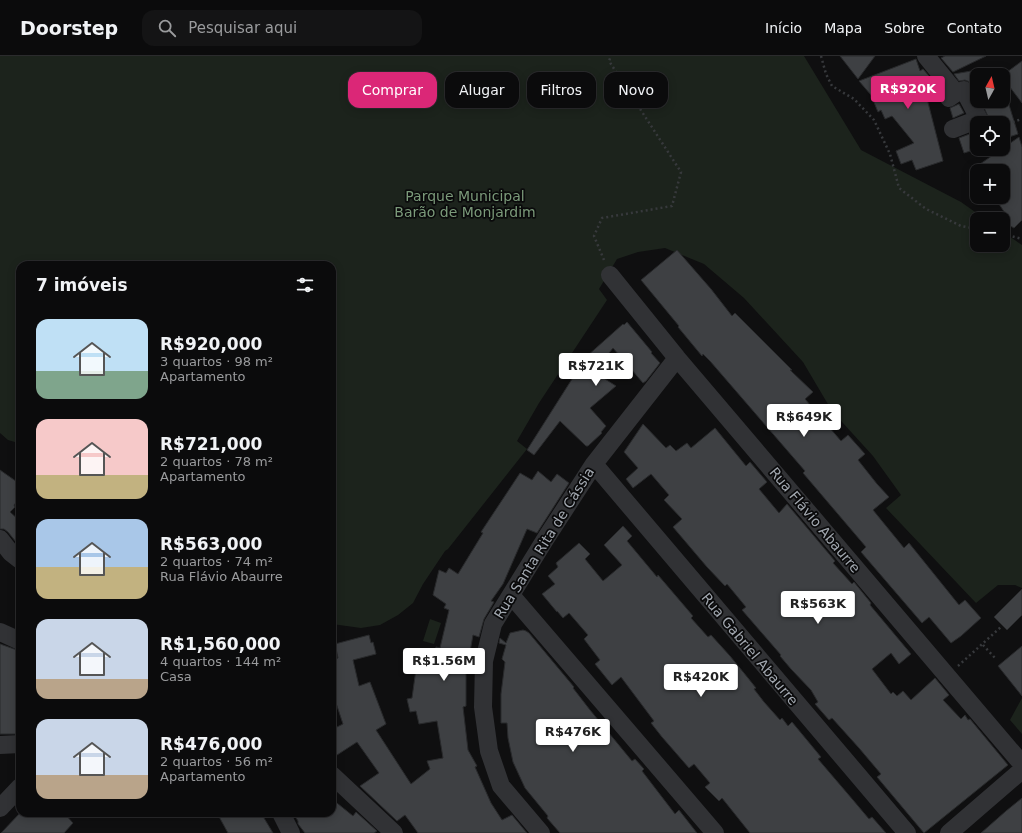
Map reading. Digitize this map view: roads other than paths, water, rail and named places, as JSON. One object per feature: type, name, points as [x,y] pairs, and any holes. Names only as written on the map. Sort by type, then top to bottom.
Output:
[{"type":"street","points":[[926,56],[952,96],[962,90],[966,91],[978,116]]},
{"type":"street","points":[[953,129],[970,124]]},
{"type":"street","name":"Rua Flávio Abaurre","points":[[610,275],[677,358],[1022,764]]},
{"type":"street","name":"Rua Santa Rita de Cássia","points":[[541,833],[501,786],[489,751],[483,707],[484,661],[493,624],[594,464],[677,358]]},
{"type":"street","name":"Rua Gabriel Abaurre","points":[[594,464],[907,833]]},
{"type":"street","points":[[0,539],[16,557]]},
{"type":"street","points":[[511,595],[715,833]]},
{"type":"street","points":[[0,632],[16,639]]},
{"type":"street","points":[[0,746],[16,744]]},
{"type":"street","points":[[949,833],[1022,770]]},
{"type":"street","points":[[336,779],[394,833]]},
{"type":"street","points":[[0,808],[16,791]]},
{"type":"street","points":[[283,817],[291,833]]},
{"type":"park label","name":"Parque Municipal Barão de Monjardim","points":[[465,204]]}]
